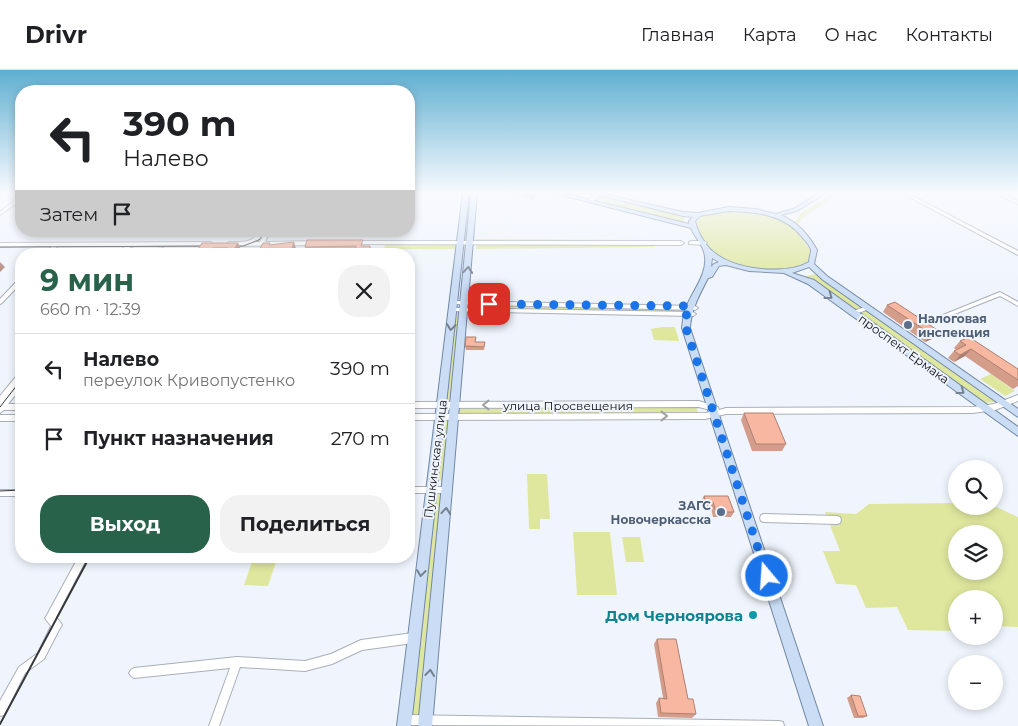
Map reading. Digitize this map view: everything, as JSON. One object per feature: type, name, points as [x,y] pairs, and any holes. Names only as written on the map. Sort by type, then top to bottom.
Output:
[{"type":"main road","name":"Пушкинская улица","points":[[406,724],[413,638],[454,307],[462,224]]},
{"type":"main road","name":"Пушкинская улица","points":[[425,724],[472,224]]},
{"type":"main road","points":[[681,224],[694,227]]},
{"type":"main road","points":[[693,224],[705,246],[716,258],[727,262]]},
{"type":"main road","points":[[786,273],[810,265],[814,260],[814,250],[795,224]]},
{"type":"main road","points":[[705,246],[710,262],[691,310],[691,328],[822,726]]},
{"type":"main road","points":[[691,310],[714,267],[727,262]]},
{"type":"main road","name":"проспект Ермака","points":[[727,262],[786,273],[811,282],[1018,432]]},
{"type":"main road","name":"проспект Ермака","points":[[810,265],[825,278],[1018,414]]},
{"type":"main road","points":[[718,411],[816,726]]},
{"type":"street","points":[[962,224],[1018,253]]},
{"type":"street","points":[[238,244],[257,237]]},
{"type":"street","points":[[262,242],[265,237]]},
{"type":"street","points":[[0,245],[128,246],[262,242],[324,243]]},
{"type":"street","points":[[352,243],[681,243]]},
{"type":"street","points":[[691,243],[705,246]]},
{"type":"street","points":[[53,248],[56,245]]},
{"type":"street","points":[[128,246],[132,248]]},
{"type":"street","points":[[0,302],[15,286]]},
{"type":"street","points":[[945,316],[1000,294],[1018,304]]},
{"type":"street","points":[[454,307],[691,310]]},
{"type":"street","points":[[853,313],[867,308]]},
{"type":"street","points":[[8,393],[1,406],[15,407]]},
{"type":"street","name":"улица Просвещения","points":[[415,417],[705,416],[718,411],[986,409],[1018,398]]},
{"type":"street","name":"улица Просвещения","points":[[415,405],[699,404],[718,411]]},
{"type":"street","points":[[0,418],[15,418]]},
{"type":"street","points":[[415,490],[448,490]]},
{"type":"street","points":[[0,493],[15,493]]},
{"type":"street","points":[[764,518],[837,520]]},
{"type":"street","points":[[0,711],[22,670],[40,656],[45,648],[57,624],[50,618],[80,563]]},
{"type":"street","points":[[134,673],[237,662],[305,666],[332,659],[362,645],[413,638]]},
{"type":"street","points":[[214,726],[237,662]]},
{"type":"street","points":[[406,724],[780,726]]},
{"type":"green space","points":[[696,224],[791,224],[810,249],[809,261],[800,266],[777,270],[737,264],[717,255],[710,249],[699,232]]},
{"type":"green space","points":[[475,239],[652,240],[653,242],[474,243]]},
{"type":"green space","points":[[385,244],[455,244],[455,249],[384,248]]},
{"type":"green space","points":[[477,244],[654,244],[654,247],[476,249]]},
{"type":"green space","points":[[815,274],[996,402],[979,403],[804,277]]},
{"type":"green space","points":[[468,305],[676,307],[677,312],[468,309]]},
{"type":"green space","points":[[455,311],[463,311],[454,403],[444,402]]},
{"type":"green space","points":[[675,327],[679,341],[654,340],[651,329]]},
{"type":"green space","points":[[991,374],[1015,391],[1005,396],[980,379]]},
{"type":"green space","points":[[460,406],[696,406],[698,413],[458,416]]},
{"type":"green space","points":[[444,419],[451,420],[445,481],[436,480]]},
{"type":"green space","points":[[527,474],[547,474],[550,519],[540,519],[540,529],[529,529]]},
{"type":"green space","points":[[436,492],[443,492],[420,715],[410,715]]},
{"type":"green space","points":[[948,503],[948,515],[1003,515],[1003,510],[1018,517],[1018,627],[1003,626],[1003,590],[948,590],[948,631],[908,630],[897,607],[866,608],[856,585],[836,584],[823,551],[840,551],[825,512],[856,514],[869,504]]},
{"type":"green space","points":[[573,532],[610,532],[617,595],[577,595]]},
{"type":"green space","points":[[622,537],[640,537],[644,562],[626,562]]},
{"type":"green space","points":[[252,563],[276,563],[268,586],[244,585]]},
{"type":"building","points":[[307,240],[363,240],[361,246],[370,246],[370,248],[356,248],[356,246],[305,247]]},
{"type":"building","points":[[294,242],[292,248],[260,248],[263,243],[270,243],[269,245]]},
{"type":"building","points":[[202,243],[238,243],[235,248],[199,248]]},
{"type":"building","points":[[895,302],[939,331],[931,334],[887,305]]},
{"type":"building","points":[[466,337],[476,337],[475,342],[485,342],[484,347],[465,346]]},
{"type":"building","points":[[969,337],[1018,369],[1018,380],[971,349],[960,355],[954,351],[966,345],[960,341]]},
{"type":"building","points":[[744,413],[773,413],[786,444],[756,444]]},
{"type":"building","points":[[704,496],[728,496],[734,512],[716,512],[713,502],[706,503]]},
{"type":"building","points":[[657,639],[676,639],[688,699],[693,699],[696,714],[661,713],[659,698],[667,699]]},
{"type":"building","points":[[851,695],[860,696],[867,716],[858,716]]},
{"type":"tram line","points":[[0,247],[243,246],[259,240],[261,237]]},
{"type":"tram line","points":[[0,407],[15,388]]},
{"type":"tram line","points":[[0,491],[15,490]]},
{"type":"tram line","points":[[0,724],[86,563]]},
{"type":"place","name":"Налоговая инспекция","points":[[908,325]]},
{"type":"place","name":"ЗАГС Новочеркасска","points":[[721,512]]},
{"type":"place","name":"Дом Черноярова","points":[[753,615]]},
{"type":"route","points":[[489,304],[690,306],[686,316],[686,328],[767,576]]}]
